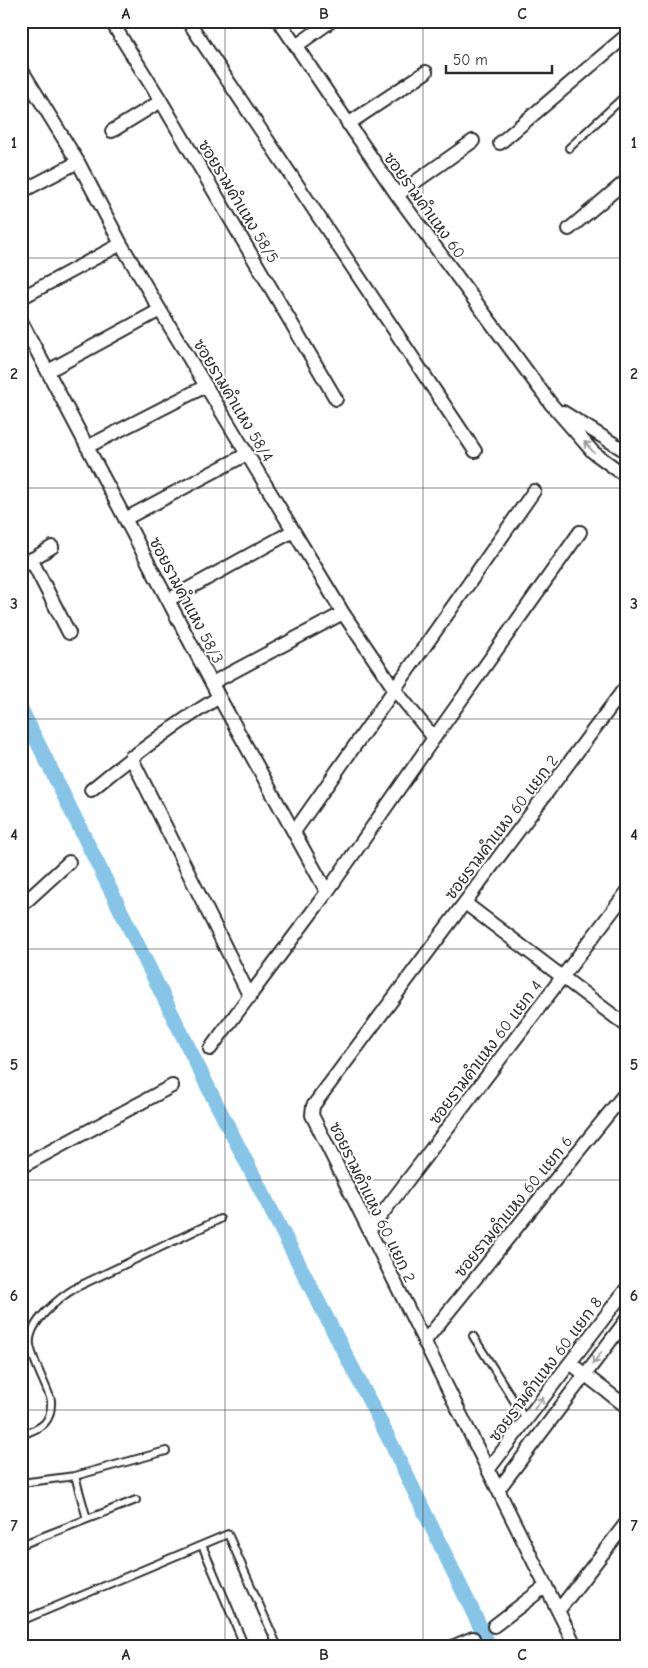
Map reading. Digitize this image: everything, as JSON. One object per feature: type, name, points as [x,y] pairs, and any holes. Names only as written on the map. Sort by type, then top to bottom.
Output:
[{"type":"street","name":"ซอยรามคำแหง 58/5","points":[[111,21],[161,101],[336,399]]},
{"type":"street","points":[[188,21],[475,451]]},
{"type":"street","name":"ซอยรามคำแหง 60","points":[[279,21],[397,195],[551,404],[593,452],[627,477]]},
{"type":"street","points":[[296,46],[331,21]]},
{"type":"street","points":[[500,143],[627,35]]},
{"type":"street","name":"ซอยรามคำแหง 58/4","points":[[21,69],[78,162],[160,310],[343,613],[394,690],[434,738]]},
{"type":"street","points":[[348,124],[426,72]]},
{"type":"street","points":[[112,131],[161,101]]},
{"type":"street","points":[[397,195],[473,141]]},
{"type":"street","points":[[21,192],[78,162]]},
{"type":"street","points":[[569,229],[627,180]]},
{"type":"street","points":[[21,298],[122,244]]},
{"type":"street","points":[[48,371],[160,310]]},
{"type":"street","name":"ซอยรามคำแหง 58/3","points":[[21,321],[219,697],[327,892]]},
{"type":"street","points":[[87,447],[206,386]]},
{"type":"street","name":"ซอยรามคำแหง 60","points":[[551,404],[627,452]]},
{"type":"street","points":[[125,519],[247,454]]},
{"type":"street","points":[[294,832],[534,491]]},
{"type":"street","points":[[168,600],[293,531]]},
{"type":"street","points":[[210,1049],[327,892],[580,532]]},
{"type":"street","points":[[52,547],[26,562],[69,633]]},
{"type":"street","points":[[212,683],[343,613]]},
{"type":"street","name":"ซอยรามคำแหง 60 แยก 2","points":[[576,1647],[312,1116],[313,1106],[627,685]]},
{"type":"street","points":[[91,790],[131,757],[184,719],[219,697]]},
{"type":"street","points":[[131,757],[250,997]]},
{"type":"street","points":[[21,906],[69,862]]},
{"type":"street","name":"ซอยรามคำแหง 60 แยก 4","points":[[369,1231],[627,892]]},
{"type":"street","points":[[465,903],[627,1026]]},
{"type":"street","points":[[21,1167],[172,1086]]},
{"type":"street","name":"ซอยรามคำแหง 60 แยก 6","points":[[424,1342],[627,1091]]},
{"type":"street","name":"ซอยรามคำแหง 60 แยก 8","points":[[488,1470],[627,1288]]},
{"type":"street","points":[[498,1490],[627,1319]]},
{"type":"street","points":[[570,1363],[627,1408]]},
{"type":"street","points":[[558,1610],[627,1522]]},
{"type":"street","points":[[494,1626],[546,1586]]},
{"type":"street","points":[[452,1647],[473,1638]]},
{"type":"lane","points":[[569,148],[627,94]]},
{"type":"lane","points":[[21,1435],[44,1425],[52,1409],[51,1400],[30,1346],[30,1335],[42,1317],[59,1300],[77,1287],[220,1219]]},
{"type":"lane","points":[[473,1336],[526,1420]]},
{"type":"lane","points":[[21,1483],[75,1476],[166,1451]]},
{"type":"lane","points":[[75,1476],[88,1519]]},
{"type":"lane","points":[[21,1545],[136,1500]]},
{"type":"lane","points":[[21,1621],[228,1534],[278,1647]]},
{"type":"lane","points":[[202,1545],[245,1647]]},
{"type":"waterway","points":[[21,709],[215,1101],[389,1439],[490,1647]]}]
